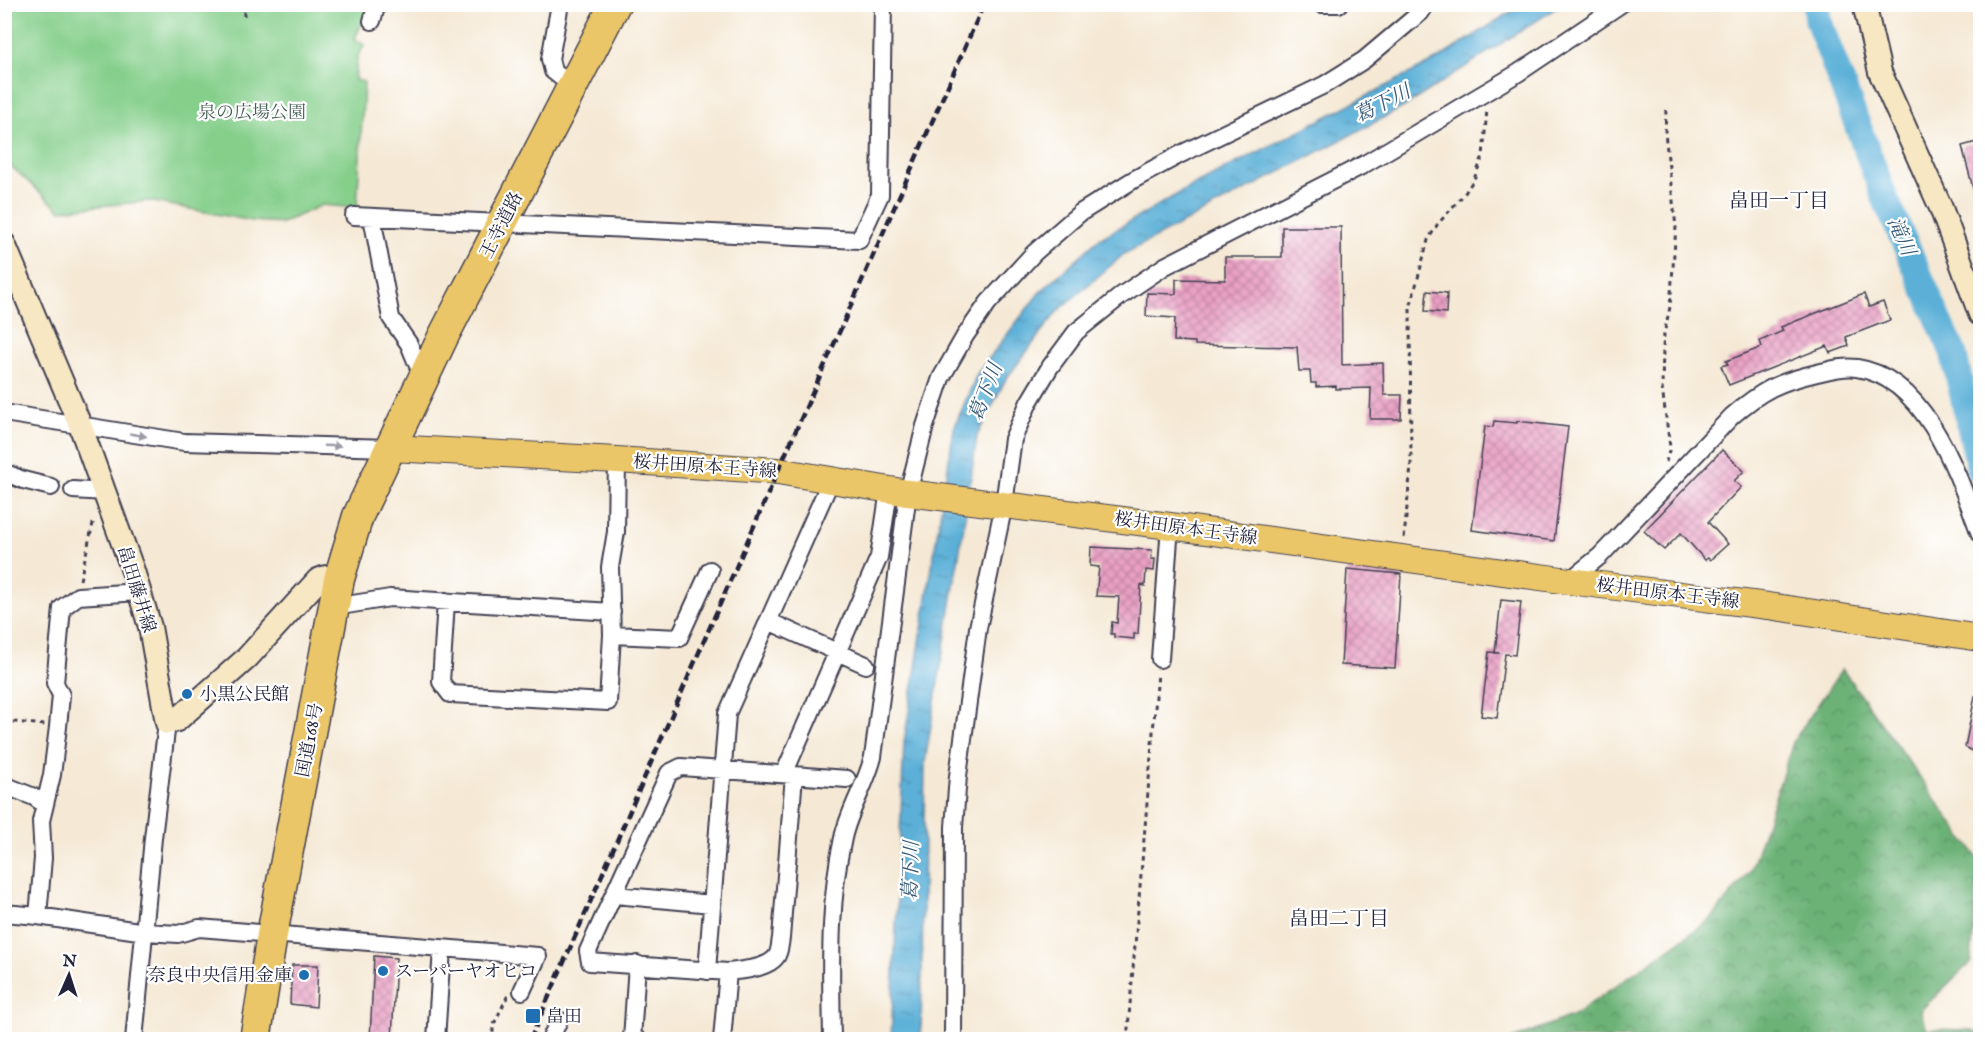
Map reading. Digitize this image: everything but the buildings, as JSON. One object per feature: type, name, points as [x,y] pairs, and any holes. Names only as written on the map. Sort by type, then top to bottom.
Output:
[{"type":"highway","name":"王寺道路","points":[[390,448],[423,378],[615,4]]},
{"type":"highway","name":"国道168号","points":[[255,1040],[272,935],[337,593],[358,516],[390,448]]},
{"type":"main road","points":[[1864,4],[1880,72],[1941,208],[1965,267],[1980,314]]},
{"type":"main road","name":"畠田藤井線","points":[[4,244],[80,425],[140,592],[150,627],[167,723]]},
{"type":"main road","name":"桜井田原本王寺線","points":[[390,448],[778,471],[898,491],[1779,608],[1980,638]]},
{"type":"main road","points":[[167,723],[177,720],[247,658],[318,580],[326,577],[337,593]]},
{"type":"street","points":[[560,4],[550,60],[553,71],[572,86]]},
{"type":"street","points":[[354,216],[859,240],[880,195],[883,4]]},
{"type":"street","points":[[1321,4],[1339,4]]},
{"type":"street","points":[[847,779],[789,775],[723,770],[681,766],[669,772],[615,896],[588,951],[590,962],[728,972],[747,970],[768,963],[776,957],[779,949],[789,775],[837,652],[879,557],[898,491],[925,426],[940,378],[965,336],[988,303],[1034,253],[1080,213],[1181,154],[1324,85],[1364,60],[1421,12],[1426,4]]},
{"type":"street","points":[[953,1040],[954,827],[958,776],[978,628],[1004,504],[1013,439],[1029,402],[1050,367],[1076,332],[1122,294],[1165,266],[1363,165],[1488,92],[1622,4]]},
{"type":"street","points":[[372,217],[391,318],[409,344],[423,378]]},
{"type":"street","points":[[1569,581],[1600,556],[1732,416],[1755,396],[1793,378],[1839,368],[1858,369],[1884,378],[1906,394],[1925,416],[1946,449],[1980,534]]},
{"type":"street","points":[[4,413],[184,442],[390,448]]},
{"type":"street","points":[[446,602],[441,682],[450,694],[608,702],[612,635],[610,567],[615,532],[617,460]]},
{"type":"street","points":[[4,472],[23,480],[51,487]]},
{"type":"street","points":[[707,971],[727,714],[831,480]]},
{"type":"street","points":[[73,490],[105,492]]},
{"type":"street","points":[[832,1040],[832,918],[837,870],[843,836],[870,770],[873,757],[898,491]]},
{"type":"street","points":[[1160,659],[1170,526]]},
{"type":"street","points":[[612,635],[679,638],[710,570]]},
{"type":"street","points":[[38,916],[43,858],[41,821],[51,775],[61,695],[56,683],[62,608],[78,596],[140,592]]},
{"type":"street","points":[[337,593],[612,612]]},
{"type":"street","points":[[768,621],[866,665]]},
{"type":"street","points":[[134,1040],[157,801],[167,723]]},
{"type":"street","points":[[4,785],[34,797],[44,804]]},
{"type":"street","points":[[615,896],[712,904]]},
{"type":"street","points":[[4,913],[145,932],[178,934],[199,928],[538,956],[522,991]]},
{"type":"street","points":[[436,1040],[442,948]]},
{"type":"street","points":[[637,964],[632,1039],[638,1040]]},
{"type":"street","points":[[722,1040],[728,972]]},
{"type":"street","points":[[550,1040],[559,1020]]},
{"type":"path","points":[[244,4],[244,16]]},
{"type":"path","points":[[1403,558],[1411,466],[1410,308],[1416,278],[1428,240],[1437,225],[1465,193],[1474,179],[1483,156],[1488,92]]},
{"type":"path","points":[[1664,468],[1670,447],[1662,388],[1663,348],[1670,307],[1676,226],[1665,133],[1666,110]]},
{"type":"path","points":[[78,596],[91,532],[98,506],[105,492]]},
{"type":"path","points":[[1127,1040],[1160,659]]},
{"type":"path","points":[[4,721],[58,728]]},
{"type":"green space","name":"泉の広場公園","points":[[5,5],[371,5],[354,40],[365,45],[357,57],[355,80],[364,82],[357,208],[322,205],[282,223],[252,221],[149,201],[60,210],[5,161]]},
{"type":"green space","points":[[1842,669],[1979,860],[1971,962],[1920,1011],[1927,1029],[1970,1030],[1980,1034],[1980,1039],[1512,1039],[1574,1015],[1711,919],[1751,870],[1794,740]]},
{"type":"water","name":"葛下川","points":[[1521,5],[1561,5],[1402,108],[1124,254],[1057,312],[1006,379],[977,436],[925,762],[921,1039],[891,1040],[904,742],[954,428],[977,374],[1039,293],[1099,239],[1190,187],[1438,59]]},
{"type":"waterway","name":"滝川","points":[[1816,4],[1818,20],[1884,196],[1953,352],[1980,470]]},
{"type":"railway","points":[[530,1040],[984,4]]},
{"type":"place","name":"小黒公民館","points":[[187,694]]},
{"type":"place","name":"スーパーヤオヒコ","points":[[383,971]]},
{"type":"place","name":"奈良中央信用金庫","points":[[304,975]]},
{"type":"place","name":"畠田","points":[[533,1016]]},
{"type":"district","name":"畠田一丁目","points":[[1779,200]]},
{"type":"district","name":"畠田二丁目","points":[[1339,918]]}]
